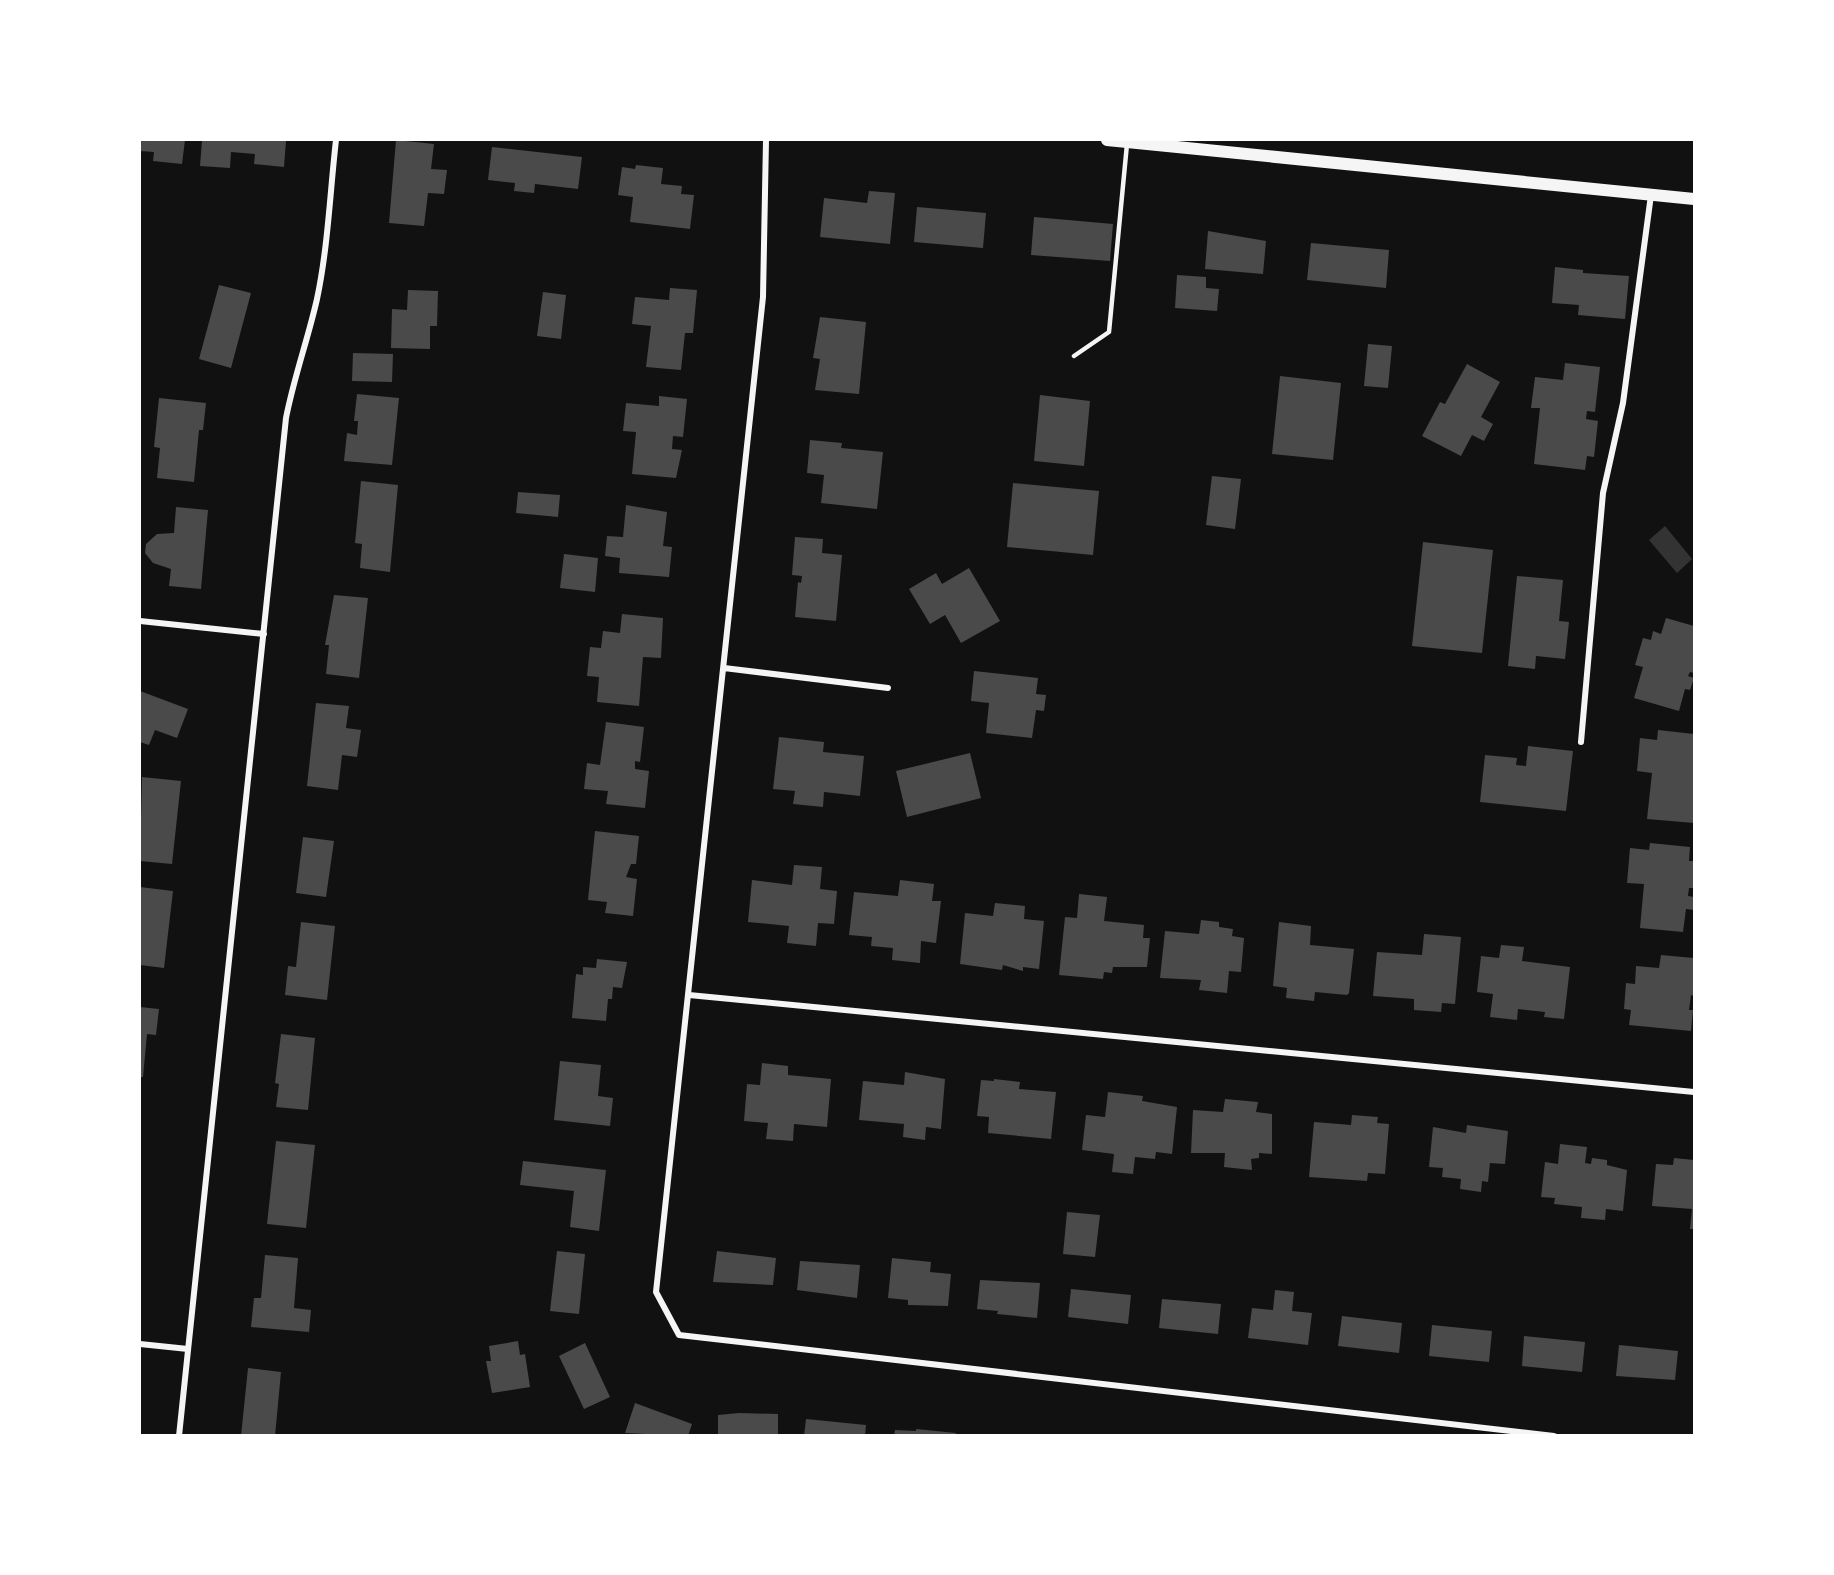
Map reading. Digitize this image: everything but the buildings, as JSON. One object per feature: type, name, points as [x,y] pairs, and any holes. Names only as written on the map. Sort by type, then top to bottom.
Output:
[{"type":"main road","points":[[1107,140],[1695,200]]},
{"type":"street","points":[[180,1436],[286,418],[294,377],[323,269],[336,140]]},
{"type":"street","points":[[766,140],[763,297],[657,1292],[679,1335],[1554,1436]]},
{"type":"street","points":[[1581,742],[1603,493],[1623,403],[1651,195]]},
{"type":"street","points":[[140,621],[264,634]]},
{"type":"street","points":[[724,668],[888,688]]},
{"type":"street","points":[[689,995],[1695,1092]]},
{"type":"street","points":[[140,1344],[188,1349]]},
{"type":"street","points":[[1465,1436],[1466,1426]]},
{"type":"lane","points":[[1074,356],[1110,332],[1127,142]]},
{"type":"shaded area","points":[[1665,526],[1692,559],[1677,573],[1649,540]]}]
